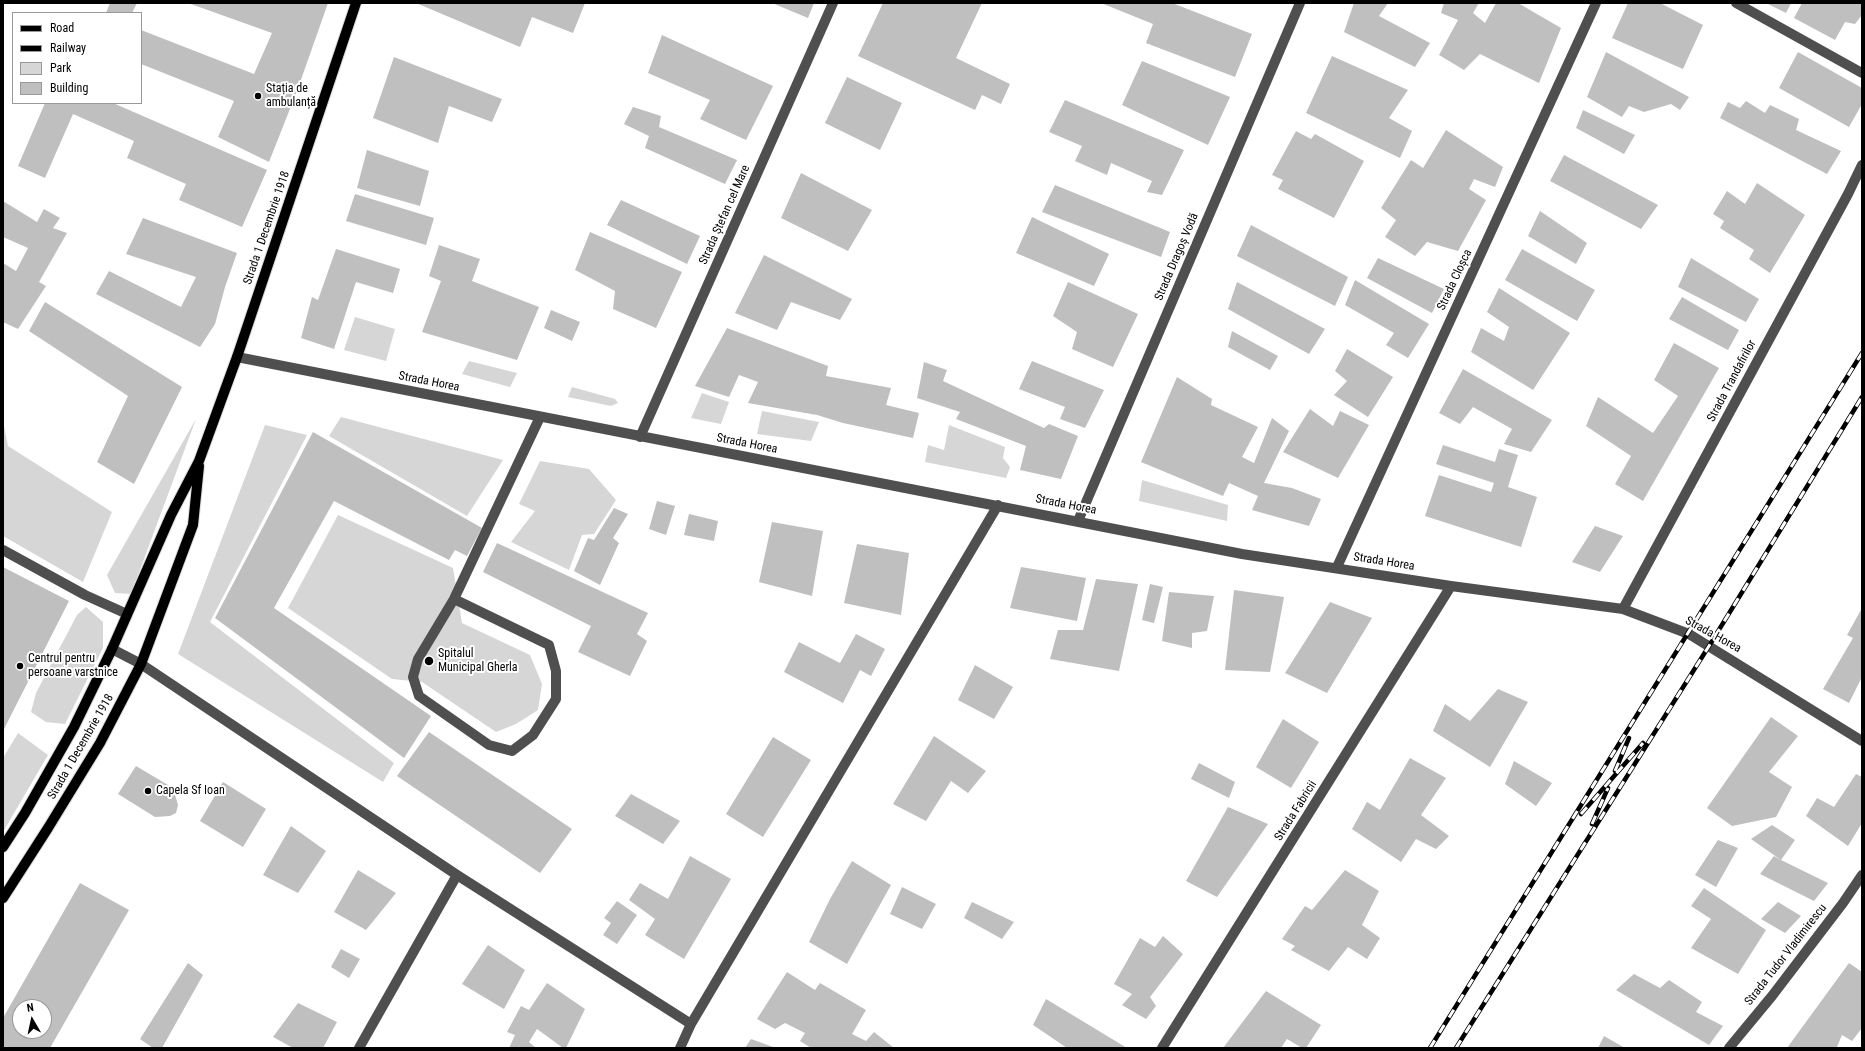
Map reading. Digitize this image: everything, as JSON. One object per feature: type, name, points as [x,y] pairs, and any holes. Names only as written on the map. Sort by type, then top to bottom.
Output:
[{"type":"main road","name":"Strada 1 Decembrie 1918","points":[[3,847],[74,727],[112,649],[171,515],[200,461],[356,3]]},
{"type":"main road","name":"Strada 1 Decembrie 1918","points":[[3,898],[100,743],[141,664],[193,525],[200,461]]},
{"type":"street","name":"Strada Ștefan cel Mare","points":[[640,437],[833,3]]},
{"type":"street","name":"Strada Dragoș Vodă","points":[[1078,521],[1300,3]]},
{"type":"street","name":"Strada Cloșca","points":[[1337,567],[1596,3]]},
{"type":"street","points":[[1736,3],[1862,73]]},
{"type":"street","name":"Strada Trandafirilor","points":[[1623,609],[1848,194],[1862,165]]},
{"type":"street","name":"Strada Horea","points":[[237,356],[640,437],[998,505],[1242,554],[1337,567],[1452,586],[1623,609],[1689,634],[1862,741]]},
{"type":"street","points":[[454,599],[549,645],[556,671],[556,699],[533,735],[512,751],[489,745],[419,696],[413,677],[418,659],[454,599],[540,417]]},
{"type":"street","points":[[680,1048],[691,1024],[998,505]]},
{"type":"street","points":[[3,550],[85,595],[127,614]]},
{"type":"street","name":"Strada Fabricii","points":[[1162,1048],[1452,586]]},
{"type":"street","points":[[112,649],[141,664],[457,875],[691,1024]]},
{"type":"street","points":[[359,1048],[457,875]]},
{"type":"street","name":"Strada Tudor Vladimirescu","points":[[1729,1048],[1772,996],[1843,903],[1862,875]]},
{"type":"green space","points":[[355,317],[395,329],[386,361],[344,350]]},
{"type":"green space","points":[[469,361],[517,373],[510,387],[462,374]]},
{"type":"green space","points":[[572,387],[615,399],[618,403],[611,406],[568,397]]},
{"type":"green space","points":[[702,393],[729,402],[721,424],[691,418]]},
{"type":"green space","points":[[762,411],[819,422],[811,441],[757,434]]},
{"type":"green space","points":[[341,417],[503,460],[467,516],[329,436]]},
{"type":"green space","points":[[196,419],[131,594],[115,593],[107,575]]},
{"type":"green space","points":[[3,421],[8,446],[112,512],[83,582],[3,536]]},
{"type":"green space","points":[[265,425],[307,435],[210,622],[394,763],[383,782],[178,654]]},
{"type":"green space","points":[[949,425],[1005,447],[1003,458],[1010,467],[1006,478],[925,462],[928,445],[944,450]]},
{"type":"green space","points":[[540,461],[589,469],[616,500],[594,534],[582,535],[569,570],[511,542],[535,511],[519,504]]},
{"type":"green space","points":[[1142,480],[1228,505],[1227,521],[1139,501]]},
{"type":"green space","points":[[338,515],[453,568],[462,623],[530,655],[542,684],[538,710],[516,724],[496,732],[422,682],[392,679],[288,608]]},
{"type":"green space","points":[[86,607],[103,622],[103,648],[65,724],[46,722],[31,712],[36,693],[77,615]]},
{"type":"green space","points":[[18,733],[48,755],[3,832],[3,758]]},
{"type":"building","points":[[110,3],[137,3],[132,12],[106,12]]},
{"type":"building","points":[[188,3],[328,3],[297,91],[269,162],[218,137],[234,101],[142,64],[142,30],[254,74],[272,33]]},
{"type":"building","points":[[416,3],[585,3],[573,33],[532,17],[520,47]]},
{"type":"building","points":[[772,3],[814,3],[808,18]]},
{"type":"building","points":[[883,3],[982,3],[956,58],[1010,84],[1001,104],[982,95],[975,110],[858,56]]},
{"type":"building","points":[[1101,3],[1172,3],[1252,34],[1235,77],[1146,43],[1153,24]]},
{"type":"building","points":[[1354,3],[1388,3],[1379,16],[1430,43],[1415,67],[1344,32]]},
{"type":"building","points":[[1444,3],[1479,3],[1473,13],[1485,23],[1496,3],[1518,3],[1561,28],[1539,83],[1480,54],[1464,70],[1439,55],[1458,20],[1441,13]]},
{"type":"building","points":[[1628,3],[1660,3],[1703,25],[1683,69],[1612,38]]},
{"type":"building","points":[[1766,3],[1791,3],[1786,13]]},
{"type":"building","points":[[1802,3],[1862,3],[1862,15],[1855,24],[1845,22],[1835,40],[1794,18]]},
{"type":"building","points":[[662,35],[773,86],[746,140],[700,119],[710,100],[648,73]]},
{"type":"building","points":[[1606,52],[1689,97],[1680,110],[1671,104],[1644,112],[1629,106],[1622,117],[1587,97]]},
{"type":"building","points":[[1798,52],[1862,88],[1862,104],[1849,127],[1779,88]]},
{"type":"building","points":[[1332,56],[1408,90],[1389,118],[1412,131],[1400,158],[1306,113]]},
{"type":"building","points":[[394,57],[502,99],[492,122],[449,106],[438,143],[373,118]]},
{"type":"building","points":[[1142,61],[1230,97],[1208,145],[1122,105]]},
{"type":"building","points":[[847,77],[902,103],[880,150],[825,123]]},
{"type":"building","points":[[1065,100],[1184,150],[1162,195],[1147,192],[1152,181],[1111,163],[1107,175],[1075,161],[1082,146],[1049,132]]},
{"type":"building","points":[[1746,101],[1765,113],[1770,105],[1799,119],[1796,130],[1841,151],[1827,174],[1720,118],[1728,102],[1740,108]]},
{"type":"building","points":[[45,104],[115,104],[267,170],[242,227],[179,200],[186,184],[127,158],[134,141],[73,114],[45,178],[18,166]]},
{"type":"building","points":[[633,107],[661,116],[659,127],[737,160],[725,184],[645,148],[649,136],[624,124]]},
{"type":"building","points":[[1583,110],[1635,135],[1624,154],[1576,128]]},
{"type":"building","points":[[1446,130],[1503,167],[1495,187],[1474,179],[1469,189],[1486,200],[1458,251],[1427,242],[1415,256],[1385,237],[1396,220],[1381,208],[1411,160],[1423,168]]},
{"type":"building","points":[[1296,131],[1311,139],[1315,134],[1364,161],[1334,218],[1278,189],[1283,180],[1272,175]]},
{"type":"building","points":[[367,150],[429,171],[420,206],[357,188]]},
{"type":"building","points":[[1564,155],[1658,205],[1641,229],[1550,181]]},
{"type":"building","points":[[801,173],[872,210],[848,251],[781,218]]},
{"type":"building","points":[[1757,183],[1805,215],[1770,273],[1749,259],[1754,250],[1720,228],[1724,221],[1713,214],[1727,191],[1745,204]]},
{"type":"building","points":[[1055,185],[1170,232],[1161,257],[1042,212]]},
{"type":"building","points":[[355,194],[434,218],[426,245],[346,221]]},
{"type":"building","points":[[621,200],[700,236],[687,264],[607,225]]},
{"type":"building","points":[[3,201],[37,222],[44,209],[60,218],[53,228],[67,233],[39,282],[46,286],[18,329],[3,322],[3,263],[16,271],[28,248],[3,237]]},
{"type":"building","points":[[1540,211],[1587,243],[1576,264],[1528,236]]},
{"type":"building","points":[[1032,217],[1109,254],[1094,286],[1016,253]]},
{"type":"building","points":[[143,218],[237,253],[225,287],[215,324],[200,347],[96,294],[109,271],[181,307],[196,277],[126,254]]},
{"type":"building","points":[[1251,225],[1348,277],[1335,306],[1237,256]]},
{"type":"building","points":[[590,232],[682,272],[656,328],[613,309],[615,291],[575,270]]},
{"type":"building","points":[[439,245],[480,259],[472,281],[539,307],[517,360],[422,332],[441,281],[429,276]]},
{"type":"building","points":[[336,249],[400,269],[393,293],[356,282],[334,349],[301,338],[312,297],[318,300]]},
{"type":"building","points":[[1522,249],[1595,290],[1577,321],[1505,280]]},
{"type":"building","points":[[764,255],[852,299],[840,320],[791,302],[777,330],[735,313]]},
{"type":"building","points":[[1378,258],[1444,289],[1432,313],[1367,278]]},
{"type":"building","points":[[1691,258],[1759,299],[1746,322],[1678,287]]},
{"type":"building","points":[[1355,280],[1429,324],[1408,358],[1386,345],[1394,333],[1345,305]]},
{"type":"building","points":[[1068,282],[1138,314],[1113,367],[1072,349],[1077,332],[1053,316]]},
{"type":"building","points":[[1237,282],[1325,329],[1309,354],[1228,309]]},
{"type":"building","points":[[1499,288],[1570,333],[1533,390],[1471,352],[1481,328],[1504,341],[1509,327],[1487,312]]},
{"type":"building","points":[[1682,297],[1739,330],[1728,350],[1669,319]]},
{"type":"building","points":[[45,302],[182,387],[134,484],[97,462],[128,396],[29,331]]},
{"type":"building","points":[[551,310],[580,322],[572,341],[544,328]]},
{"type":"building","points":[[727,328],[828,366],[826,376],[891,388],[886,405],[919,413],[913,438],[843,423],[817,415],[748,403],[758,382],[739,375],[729,397],[695,386]]},
{"type":"building","points":[[1232,331],[1278,356],[1270,370],[1228,347]]},
{"type":"building","points":[[1674,343],[1719,368],[1643,501],[1615,484],[1631,456],[1586,426],[1598,397],[1653,433],[1678,396],[1654,380]]},
{"type":"building","points":[[1347,349],[1393,377],[1368,417],[1334,395],[1347,381],[1335,371]]},
{"type":"building","points":[[1032,361],[1104,390],[1085,428],[1060,419],[1065,407],[1019,389]]},
{"type":"building","points":[[924,362],[947,370],[943,381],[1044,428],[1049,424],[1078,436],[1061,479],[1020,470],[1026,446],[956,419],[960,412],[917,398]]},
{"type":"building","points":[[1463,369],[1552,420],[1531,452],[1504,444],[1512,429],[1473,407],[1460,424],[1439,413]]},
{"type":"building","points":[[1177,377],[1212,399],[1211,405],[1258,427],[1242,457],[1254,463],[1272,418],[1289,431],[1264,483],[1292,488],[1321,499],[1309,526],[1252,510],[1258,496],[1229,483],[1223,496],[1141,462]]},
{"type":"building","points":[[1310,409],[1333,426],[1340,411],[1369,425],[1338,478],[1283,452]]},
{"type":"building","points":[[313,432],[482,528],[467,556],[455,550],[449,560],[334,501],[274,608],[431,716],[404,758],[215,618]]},
{"type":"building","points":[[1443,445],[1495,462],[1499,449],[1518,455],[1508,487],[1537,497],[1521,547],[1425,516],[1439,475],[1491,492],[1494,483],[1436,464]]},
{"type":"building","points":[[657,501],[675,506],[666,535],[649,529]]},
{"type":"building","points":[[614,508],[628,514],[613,538],[619,543],[600,585],[574,571],[588,538],[594,540]]},
{"type":"building","points":[[689,514],[718,521],[714,541],[684,535]]},
{"type":"building","points":[[772,522],[823,531],[812,596],[759,582]]},
{"type":"building","points":[[1595,526],[1623,536],[1600,572],[1572,562]]},
{"type":"building","points":[[497,543],[648,613],[637,634],[647,641],[630,676],[578,652],[591,626],[483,572]]},
{"type":"building","points":[[857,544],[909,553],[901,615],[844,603]]},
{"type":"building","name":"Centrul pentru persoane varstnice","points":[[3,567],[69,601],[3,731]]},
{"type":"building","points":[[1021,567],[1086,578],[1077,621],[1010,608]]},
{"type":"building","points":[[1096,579],[1138,584],[1119,671],[1050,659],[1058,630],[1083,630]]},
{"type":"building","points":[[1150,584],[1163,587],[1154,623],[1142,620]]},
{"type":"building","points":[[1234,590],[1284,597],[1270,672],[1225,670]]},
{"type":"building","points":[[1169,592],[1214,596],[1207,631],[1192,633],[1192,648],[1162,641]]},
{"type":"building","points":[[1330,602],[1372,618],[1327,693],[1285,673]]},
{"type":"building","points":[[1862,608],[1862,677],[1849,703],[1823,689],[1853,638],[1847,635]]},
{"type":"building","points":[[856,634],[885,649],[871,676],[860,670],[843,703],[784,672],[799,642],[840,663]]},
{"type":"building","points":[[975,665],[1013,687],[994,719],[958,700]]},
{"type":"building","points":[[1498,689],[1528,702],[1490,767],[1433,731],[1445,704],[1470,721]]},
{"type":"building","points":[[1771,717],[1798,736],[1769,772],[1792,787],[1776,817],[1732,826],[1707,808]]},
{"type":"building","points":[[1283,719],[1319,742],[1291,788],[1256,767]]},
{"type":"building","points":[[429,732],[572,829],[540,873],[397,776]]},
{"type":"building","points":[[934,736],[986,771],[968,793],[951,781],[926,821],[893,804]]},
{"type":"building","points":[[773,737],[811,760],[763,837],[726,814]]},
{"type":"building","points":[[1410,758],[1446,778],[1421,815],[1449,836],[1436,849],[1416,839],[1401,862],[1352,829],[1367,802],[1380,810]]},
{"type":"building","points":[[1514,761],[1552,783],[1536,806],[1505,784]]},
{"type":"building","points":[[1199,763],[1235,782],[1229,798],[1191,779]]},
{"type":"building","name":"Capela Sf Ioan","points":[[136,766],[173,788],[178,805],[176,813],[170,816],[155,817],[118,794]]},
{"type":"building","points":[[1856,774],[1862,777],[1862,823],[1848,846],[1806,816],[1817,798],[1834,807]]},
{"type":"building","points":[[223,782],[266,809],[243,847],[200,821]]},
{"type":"building","points":[[631,794],[680,821],[663,844],[615,816]]},
{"type":"building","points":[[1228,807],[1268,824],[1217,897],[1186,881]]},
{"type":"building","points":[[1772,825],[1795,840],[1781,860],[1751,839]]},
{"type":"building","points":[[291,826],[326,851],[298,893],[263,875]]},
{"type":"building","points":[[1718,840],[1738,848],[1716,887],[1695,875]]},
{"type":"building","points":[[690,856],[731,879],[684,959],[645,935],[655,919],[629,900],[640,883],[668,899]]},
{"type":"building","points":[[1774,856],[1828,883],[1814,901],[1760,874]]},
{"type":"building","points":[[852,861],[891,885],[847,964],[809,942],[830,899]]},
{"type":"building","points":[[358,870],[396,893],[366,930],[334,912]]},
{"type":"building","points":[[1345,870],[1379,891],[1362,925],[1380,938],[1367,959],[1348,947],[1329,971],[1291,950],[1295,946],[1282,939],[1305,906],[1312,910]]},
{"type":"building","points":[[80,883],[129,910],[50,1048],[3,1048],[3,1018],[12,1002],[12,1039],[52,1039],[52,999],[14,999]]},
{"type":"building","points":[[902,887],[936,904],[922,929],[890,914]]},
{"type":"building","points":[[1704,888],[1766,930],[1738,974],[1691,948],[1711,919],[1691,906]]},
{"type":"building","points":[[617,901],[637,915],[617,944],[603,935],[611,923],[604,918]]},
{"type":"building","points":[[972,902],[1014,922],[1002,939],[964,918]]},
{"type":"building","points":[[1778,902],[1801,916],[1785,933],[1761,919]]},
{"type":"building","points":[[1163,936],[1183,954],[1150,997],[1156,1006],[1146,1019],[1122,1005],[1132,994],[1114,984],[1140,938],[1155,947]]},
{"type":"building","points":[[488,945],[525,970],[504,1009],[462,984]]},
{"type":"building","points":[[341,949],[360,959],[349,978],[331,967]]},
{"type":"building","points":[[188,963],[203,975],[162,1048],[153,1048],[140,1039]]},
{"type":"building","points":[[1849,963],[1862,972],[1862,1028],[1852,1041],[1842,1035],[1837,1047],[1838,1048],[1787,1048]]},
{"type":"building","points":[[787,972],[815,990],[820,983],[866,1010],[852,1034],[866,1041],[874,1032],[894,1048],[811,1048],[800,1041],[805,1033],[785,1023],[775,1029],[757,1019]]},
{"type":"building","points":[[1634,974],[1660,988],[1669,980],[1702,1002],[1696,1012],[1723,1026],[1709,1045],[1616,990]]},
{"type":"building","points":[[547,983],[585,1009],[566,1048],[563,1048],[537,1029],[529,1042],[536,1048],[509,1048],[515,1035],[507,1032],[521,1006],[529,1010]]},
{"type":"building","points":[[1266,991],[1321,1025],[1306,1048],[1302,1048],[1287,1039],[1281,1048],[1223,1048]]},
{"type":"building","points":[[1046,999],[1127,1048],[1067,1048],[1033,1025]]},
{"type":"building","points":[[298,1003],[337,1022],[323,1048],[293,1048],[273,1037]]},
{"type":"building","points":[[1604,1036],[1625,1048],[1598,1048]]},
{"type":"building","points":[[751,1039],[776,1048],[745,1048]]},
{"type":"railway","points":[[1430,1048],[1862,353]]},
{"type":"railway","points":[[1456,1048],[1709,646],[1862,397]]},
{"type":"railway","points":[[1615,771],[1629,738]]},
{"type":"railway","points":[[1581,814],[1643,743]]},
{"type":"railway","points":[[1592,824],[1608,788]]},
{"type":"place","name":"Stația de ambulanță","points":[[258,96]]},
{"type":"place","name":"Spitalul Municipal Gherla","points":[[429,661]]},
{"type":"place","name":"Centrul pentru persoane varstnice","points":[[20,666]]},
{"type":"place","name":"Capela Sf Ioan","points":[[148,791]]}]
